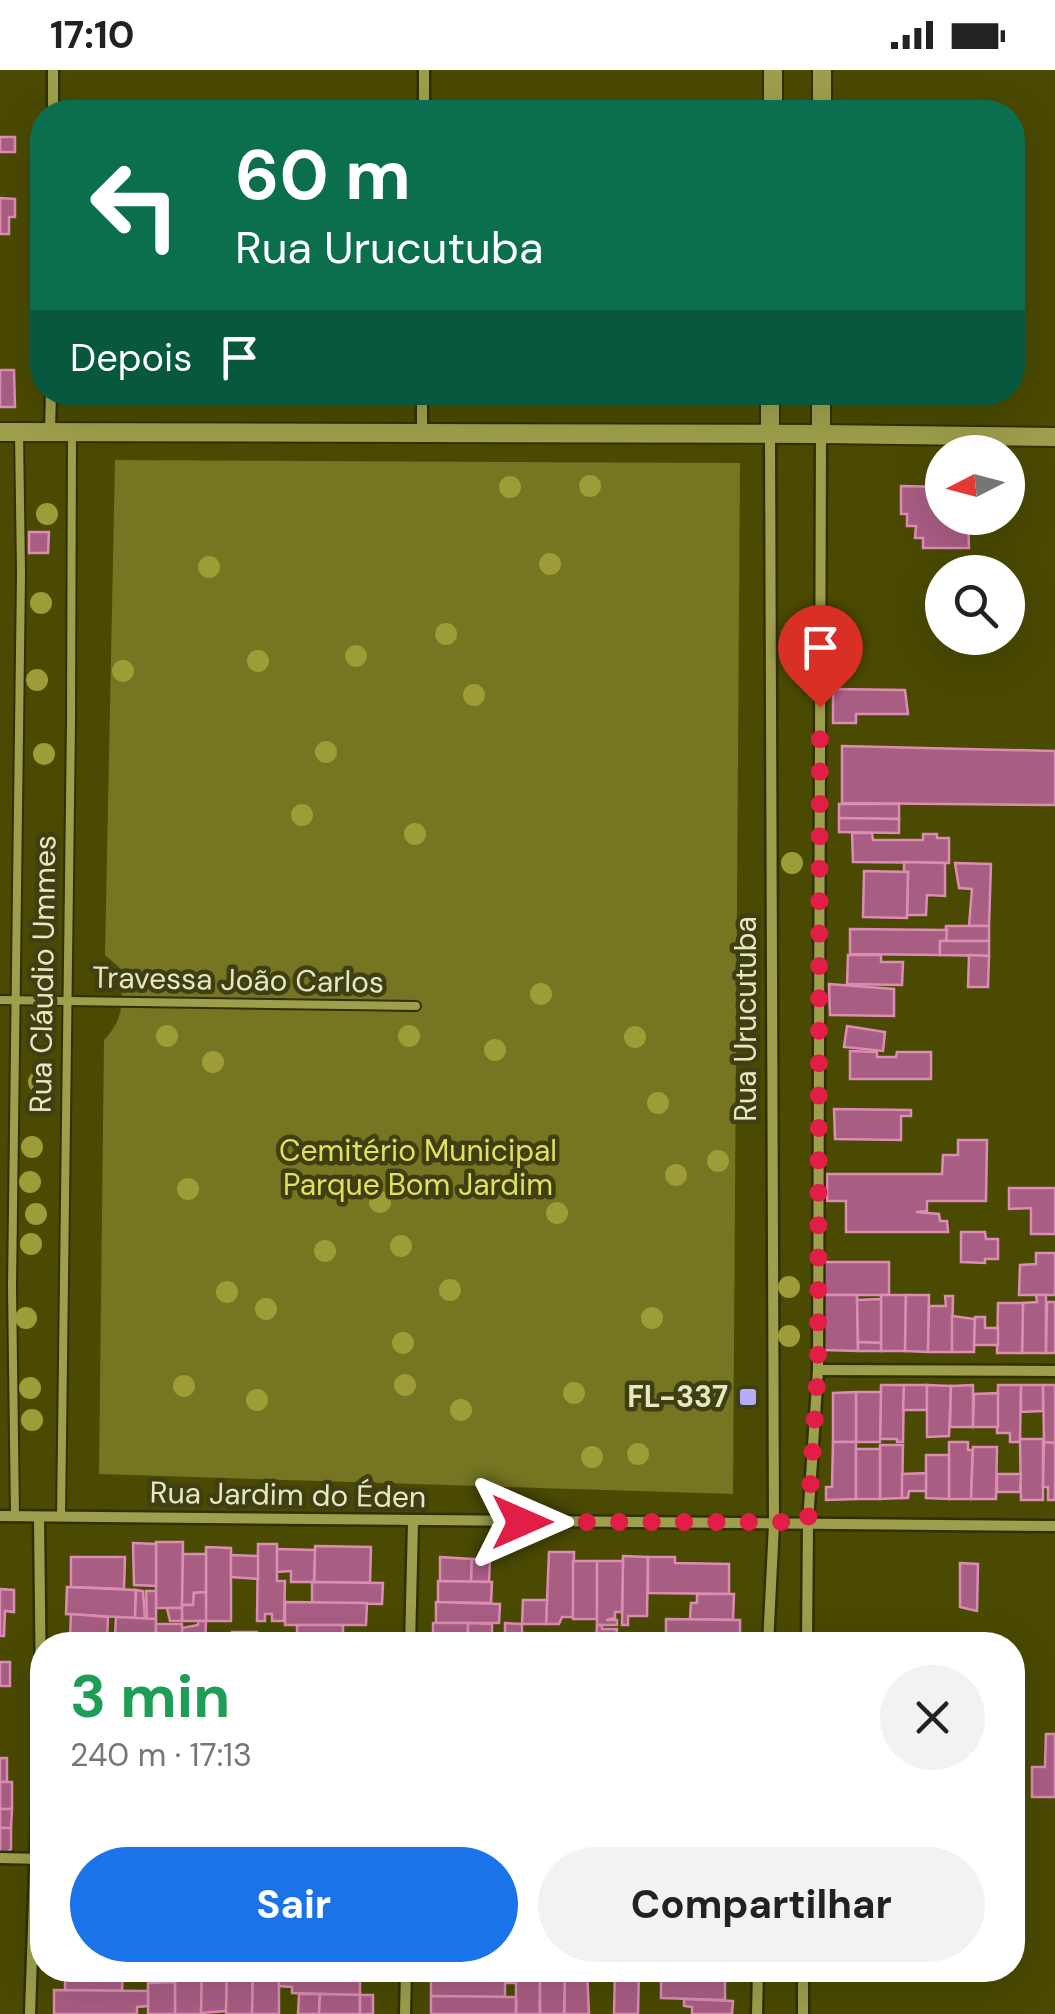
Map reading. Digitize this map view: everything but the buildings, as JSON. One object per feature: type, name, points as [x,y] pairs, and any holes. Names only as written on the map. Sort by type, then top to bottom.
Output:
[{"type":"street","points":[[53,70],[53,100]]},
{"type":"street","points":[[424,70],[424,100]]},
{"type":"street","points":[[773,70],[773,100]]},
{"type":"street","points":[[822,70],[822,100]]},
{"type":"street","points":[[50,431],[51,405]]},
{"type":"street","points":[[422,405],[422,434]]},
{"type":"street","name":"Rua Urucutuba","points":[[769,1632],[774,1524],[770,405]]},
{"type":"street","points":[[807,1632],[808,1522],[818,1370],[821,405]]},
{"type":"street","points":[[10,432],[1055,437]]},
{"type":"street","points":[[818,1370],[1055,1371]]},
{"type":"street","name":"Rua Jardim do Éden","points":[[0,1516],[1055,1526]]},
{"type":"street","points":[[39,1517],[41,1632]]},
{"type":"street","points":[[410,1632],[414,1522]]},
{"type":"street","points":[[0,1858],[30,1859]]},
{"type":"street","points":[[30,2014],[32,1982]]},
{"type":"street","points":[[405,2014],[406,1982]]},
{"type":"street","points":[[758,1982],[758,2014]]},
{"type":"street","points":[[803,1982],[803,2014]]},
{"type":"lane","name":"Rua Cláudio Ummes","points":[[60,1517],[72,431]]},
{"type":"lane","name":"Rua Cláudio Ummes","points":[[10,432],[21,573],[12,1287],[15,1516]]},
{"type":"lane","name":"Travessa João Carlos","points":[[0,1000],[416,1006]]},
{"type":"green space","name":"Cemitério Municipal Parque Bom Jardim","points":[[115,460],[740,463],[733,1494],[99,1474],[104,1040],[116,1023],[122,999],[121,969],[105,955]]},
{"type":"place","name":"FL-337","points":[[748,1397]]},
{"type":"route","points":[[522,1522],[808,1522],[818,1370],[820,707]]}]
